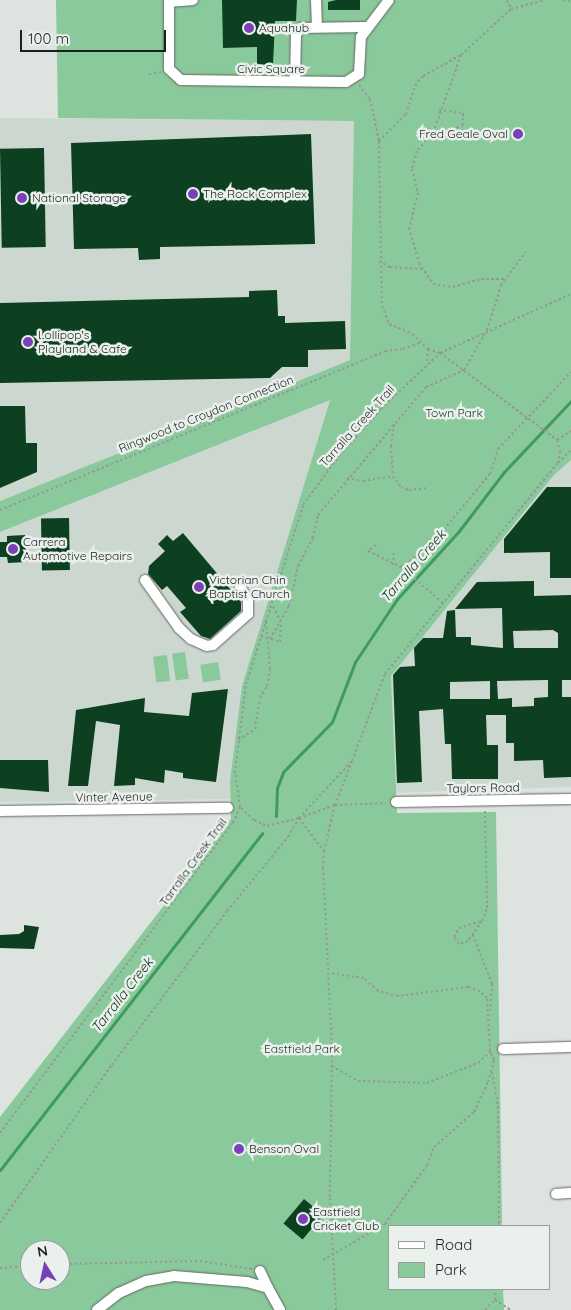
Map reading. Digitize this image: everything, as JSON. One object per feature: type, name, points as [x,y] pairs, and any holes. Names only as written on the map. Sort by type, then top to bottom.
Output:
[{"type":"street","points":[[169,1],[193,0]]},
{"type":"street","points":[[316,0],[317,26]]},
{"type":"street","points":[[354,80],[359,74],[361,37],[389,0]]},
{"type":"street","name":"Civic Square","points":[[169,1],[169,69],[181,80],[354,80]]},
{"type":"street","points":[[295,81],[297,32],[306,26],[367,27]]},
{"type":"street","points":[[145,580],[179,628],[191,639],[207,646],[213,645],[248,614],[248,600],[240,586]]},
{"type":"street","name":"Taylors Road","points":[[396,802],[571,799]]},
{"type":"street","name":"Vinter Avenue","points":[[0,811],[228,808]]},
{"type":"street","points":[[503,1049],[571,1047]]},
{"type":"street","points":[[556,1194],[571,1193]]},
{"type":"street","points":[[260,1271],[280,1310]]},
{"type":"street","points":[[97,1310],[118,1293],[146,1281],[174,1276],[256,1284],[268,1288]]},
{"type":"path","points":[[507,0],[511,9]]},
{"type":"path","points":[[379,141],[406,114],[415,86],[423,76],[461,54],[511,9],[545,0]]},
{"type":"path","points":[[562,0],[571,1]]},
{"type":"path","points":[[461,54],[439,110],[433,133],[417,151],[412,169],[418,193],[409,228],[422,269],[433,284],[442,287],[481,279],[505,279]]},
{"type":"path","points":[[354,80],[370,100],[379,141],[379,261],[385,316],[394,328],[412,334],[428,349],[440,352],[505,404],[541,426],[557,440],[560,450],[558,463]]},
{"type":"path","points":[[439,110],[463,112],[463,125],[453,129]]},
{"type":"path","points":[[269,640],[290,606],[298,566],[313,538],[318,515],[394,422],[426,387],[464,370],[486,330],[505,279],[526,252]]},
{"type":"path","points":[[379,261],[390,267],[422,269]]},
{"type":"path","name":"Tarralla Creek Trail","points":[[0,1133],[164,917],[233,822],[240,807],[234,773],[246,684],[303,505],[339,456],[440,352],[571,294]]},
{"type":"path","name":"Ringwood to Croydon Connection","points":[[0,510],[385,351],[403,349],[422,342]]},
{"type":"path","points":[[428,349],[428,364]]},
{"type":"path","points":[[401,567],[430,545],[490,474],[498,450],[526,417],[571,372]]},
{"type":"path","points":[[394,422],[391,446],[393,476],[401,487],[409,490],[429,488]]},
{"type":"path","points":[[557,440],[571,431]]},
{"type":"path","points":[[336,1310],[330,1197],[332,1066],[324,851],[335,805],[386,674],[558,463],[571,450]]},
{"type":"path","points":[[347,478],[363,481],[393,476]]},
{"type":"path","points":[[376,545],[368,551],[393,565],[401,567],[444,603]]},
{"type":"path","points":[[393,565],[394,550]]},
{"type":"path","points":[[261,636],[280,642],[281,622],[272,604]]},
{"type":"path","points":[[238,740],[254,729],[260,698],[267,686],[269,640],[266,620]]},
{"type":"path","points":[[0,1224],[112,1065],[227,911],[288,837],[298,818],[352,761]]},
{"type":"path","points":[[482,921],[459,928],[454,937],[458,944],[472,934],[482,921],[487,908],[484,801]]},
{"type":"path","points":[[240,807],[267,826],[298,818],[335,805],[396,802]]},
{"type":"path","points":[[298,818],[324,851]]},
{"type":"path","points":[[472,934],[476,950],[485,962],[486,974],[492,984],[489,1012]]},
{"type":"path","points":[[323,1260],[385,1224],[427,1165],[434,1147],[474,1112],[492,1071],[494,1060],[490,1051],[487,998],[480,991],[468,987],[398,996],[378,991],[364,978],[329,973]]},
{"type":"path","points":[[332,1066],[358,1081],[427,1083],[478,1063],[490,1051],[503,1049]]},
{"type":"path","points":[[492,1071],[498,1106],[499,1225]]},
{"type":"path","points":[[70,1264],[200,1261],[260,1271]]},
{"type":"path","points":[[0,1268],[20,1267]]},
{"type":"path","points":[[485,1310],[495,1300],[496,1290]]},
{"type":"path","points":[[495,1300],[511,1310]]},
{"type":"shaded area","points":[[0,118],[354,121],[350,360],[0,501]]},
{"type":"shaded area","points":[[330,399],[242,686],[230,799],[0,802],[0,532]]},
{"type":"shaded area","points":[[571,460],[571,787],[395,793],[391,676],[554,475]]},
{"type":"green space","points":[[56,0],[571,0],[571,460],[554,475],[391,676],[397,813],[496,812],[502,1225],[388,1225],[388,1290],[503,1290],[504,1310],[0,1310],[0,1117],[231,819],[230,781],[242,686],[330,400],[0,532],[0,501],[350,360],[354,121],[58,118]]},
{"type":"green space","points":[[185,652],[189,679],[176,681],[172,654]]},
{"type":"green space","points":[[167,655],[170,681],[156,683],[153,657]]},
{"type":"green space","points":[[218,662],[221,680],[203,683],[200,665]]},
{"type":"building","name":"Aquahub","points":[[222,0],[297,0],[296,21],[275,21],[273,65],[257,64],[257,47],[223,48]]},
{"type":"building","points":[[360,0],[360,10],[328,10],[328,2]]},
{"type":"building","name":"The Rock Complex","points":[[311,134],[315,244],[160,247],[160,259],[139,260],[138,248],[74,249],[71,143]]},
{"type":"building","name":"National Storage","points":[[44,148],[46,247],[2,248],[0,149]]},
{"type":"building","points":[[277,290],[278,316],[285,316],[285,323],[345,321],[346,349],[308,350],[308,367],[282,367],[270,378],[0,383],[0,303],[249,297],[249,291]]},
{"type":"building","points":[[0,406],[25,406],[26,443],[37,443],[37,472],[0,488]]},
{"type":"building","points":[[547,487],[571,487],[571,578],[550,578],[550,552],[504,553],[504,539]]},
{"type":"building","points":[[41,518],[69,518],[70,570],[42,570]]},
{"type":"building","name":"Victorian Chin Baptist Church","points":[[183,533],[241,602],[241,611],[210,639],[201,636],[180,612],[186,608],[167,586],[162,590],[148,574],[149,566],[165,551],[158,544],[167,535],[173,541]]},
{"type":"building","name":"Carrera Automotive Repairs","points":[[25,535],[26,562],[8,563],[7,557],[0,557],[0,542],[7,542],[7,536]]},
{"type":"building","points":[[534,581],[534,596],[571,595],[571,680],[562,680],[562,697],[571,697],[571,777],[544,778],[543,760],[514,761],[514,743],[506,743],[506,715],[486,715],[487,745],[498,745],[498,779],[452,779],[451,744],[445,744],[443,709],[419,711],[422,782],[397,783],[393,675],[400,667],[415,666],[414,648],[423,638],[443,638],[447,611],[455,610],[456,637],[471,637],[471,645],[503,648],[502,608],[455,609],[477,582]],"holes":[[[553,630],[558,633],[558,648],[514,648],[513,631]],[[548,680],[548,697],[534,698],[534,706],[512,707],[512,698],[498,699],[497,681]],[[490,681],[490,699],[450,699],[450,682]]]},
{"type":"building","points":[[228,689],[216,782],[183,778],[183,773],[165,770],[164,783],[135,778],[135,785],[114,786],[120,725],[96,721],[88,786],[68,786],[76,710],[145,698],[144,712],[189,716],[192,693]]},
{"type":"building","points":[[0,760],[48,760],[49,792],[0,788]]},
{"type":"building","points":[[24,925],[39,927],[34,949],[0,948],[0,935],[19,934],[24,931]]},
{"type":"building","name":"Eastfield Cricket Club","points":[[304,1199],[323,1215],[303,1240],[283,1224]]},
{"type":"waterway","name":"Tarralla Creek","points":[[276,816],[277,788],[283,772],[332,722],[355,662],[397,599],[459,531],[504,472],[571,401]]},
{"type":"waterway","name":"Tarralla Creek","points":[[0,1170],[262,833]]},
{"type":"place","name":"Aquahub","points":[[249,28]]},
{"type":"place","name":"Fred Geale Oval","points":[[518,134]]},
{"type":"place","name":"The Rock Complex","points":[[193,194]]},
{"type":"place","name":"National Storage","points":[[22,198]]},
{"type":"place","name":"Lollipop's Playland & Cafe","points":[[28,342]]},
{"type":"place","name":"Carrera Automotive Repairs","points":[[13,549]]},
{"type":"place","name":"Victorian Chin Baptist Church","points":[[199,587]]},
{"type":"place","name":"Benson Oval","points":[[239,1149]]},
{"type":"place","name":"Eastfield Cricket Club","points":[[303,1219]]},
{"type":"park label","name":"Town Park","points":[[454,413]]},
{"type":"park label","name":"Eastfield Park","points":[[302,1049]]}]
